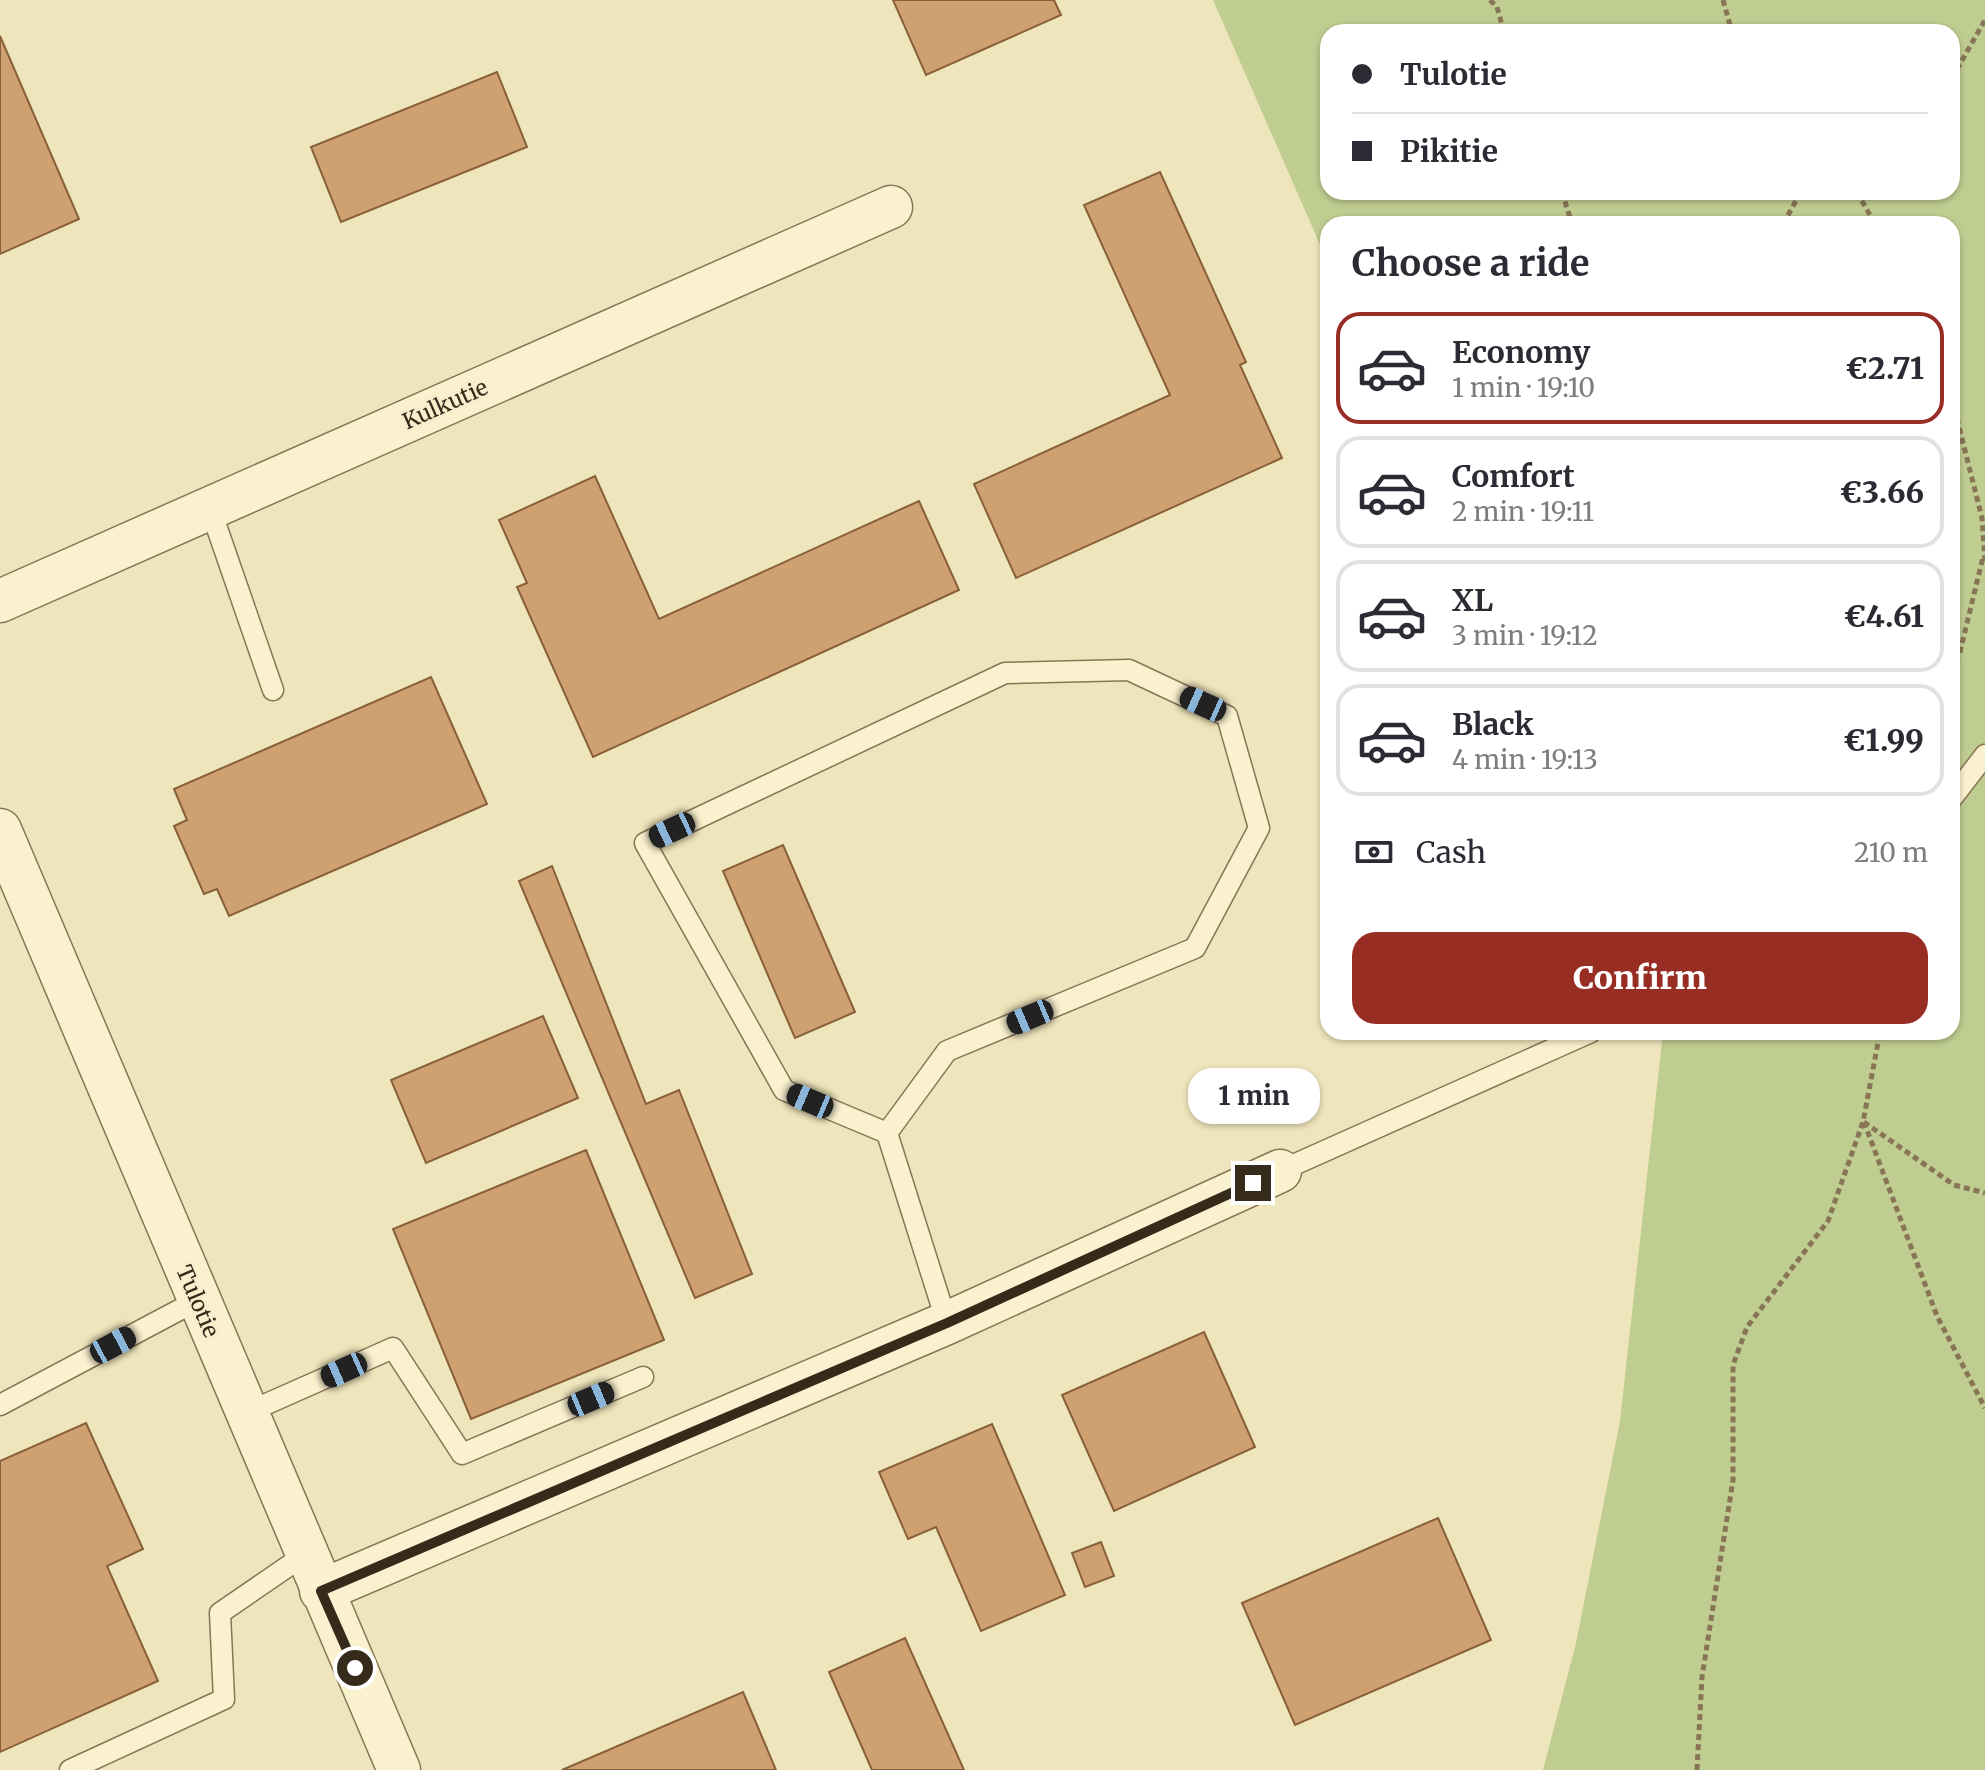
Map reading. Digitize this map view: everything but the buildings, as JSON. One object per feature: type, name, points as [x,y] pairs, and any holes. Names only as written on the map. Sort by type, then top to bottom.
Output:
[{"type":"street","name":"Kulkutie","points":[[0,601],[891,207]]},
{"type":"street","name":"Tulotie","points":[[0,830],[399,1770]]},
{"type":"street","points":[[313,1572],[947,1323],[1280,1171]]},
{"type":"lane","points":[[210,508],[273,690]]},
{"type":"lane","points":[[887,1133],[947,1051],[1195,948],[1259,828],[1227,716],[1129,670],[1005,673],[645,843],[784,1090],[887,1133],[947,1323]]},
{"type":"lane","points":[[1960,788],[1985,755]]},
{"type":"lane","points":[[1280,1171],[1573,1040]]},
{"type":"lane","points":[[0,1405],[198,1300]]},
{"type":"lane","points":[[246,1413],[393,1348],[462,1454],[643,1377]]},
{"type":"lane","points":[[70,1770],[224,1699],[220,1613],[313,1572]]},
{"type":"path","points":[[1490,0],[1497,7],[1502,24]]},
{"type":"path","points":[[1723,0],[1730,24]]},
{"type":"path","points":[[1960,64],[1985,20]]},
{"type":"path","points":[[1960,431],[1982,518],[1984,559],[1960,652]]},
{"type":"path","points":[[1697,1770],[1702,1677],[1733,1480],[1733,1365],[1747,1327],[1828,1221],[1863,1122],[1877,1040]]},
{"type":"path","points":[[1863,1122],[1954,1185],[1985,1193]]},
{"type":"path","points":[[1863,1122],[1937,1316],[1985,1408]]},
{"type":"green space","points":[[1213,0],[1985,0],[1985,1770],[1543,1770],[1576,1643],[1620,1421],[1662,1040],[1960,1040],[1960,216],[1320,216],[1320,245]]},
{"type":"route","points":[[355,1668],[321,1591],[947,1323],[1253,1183]]}]
